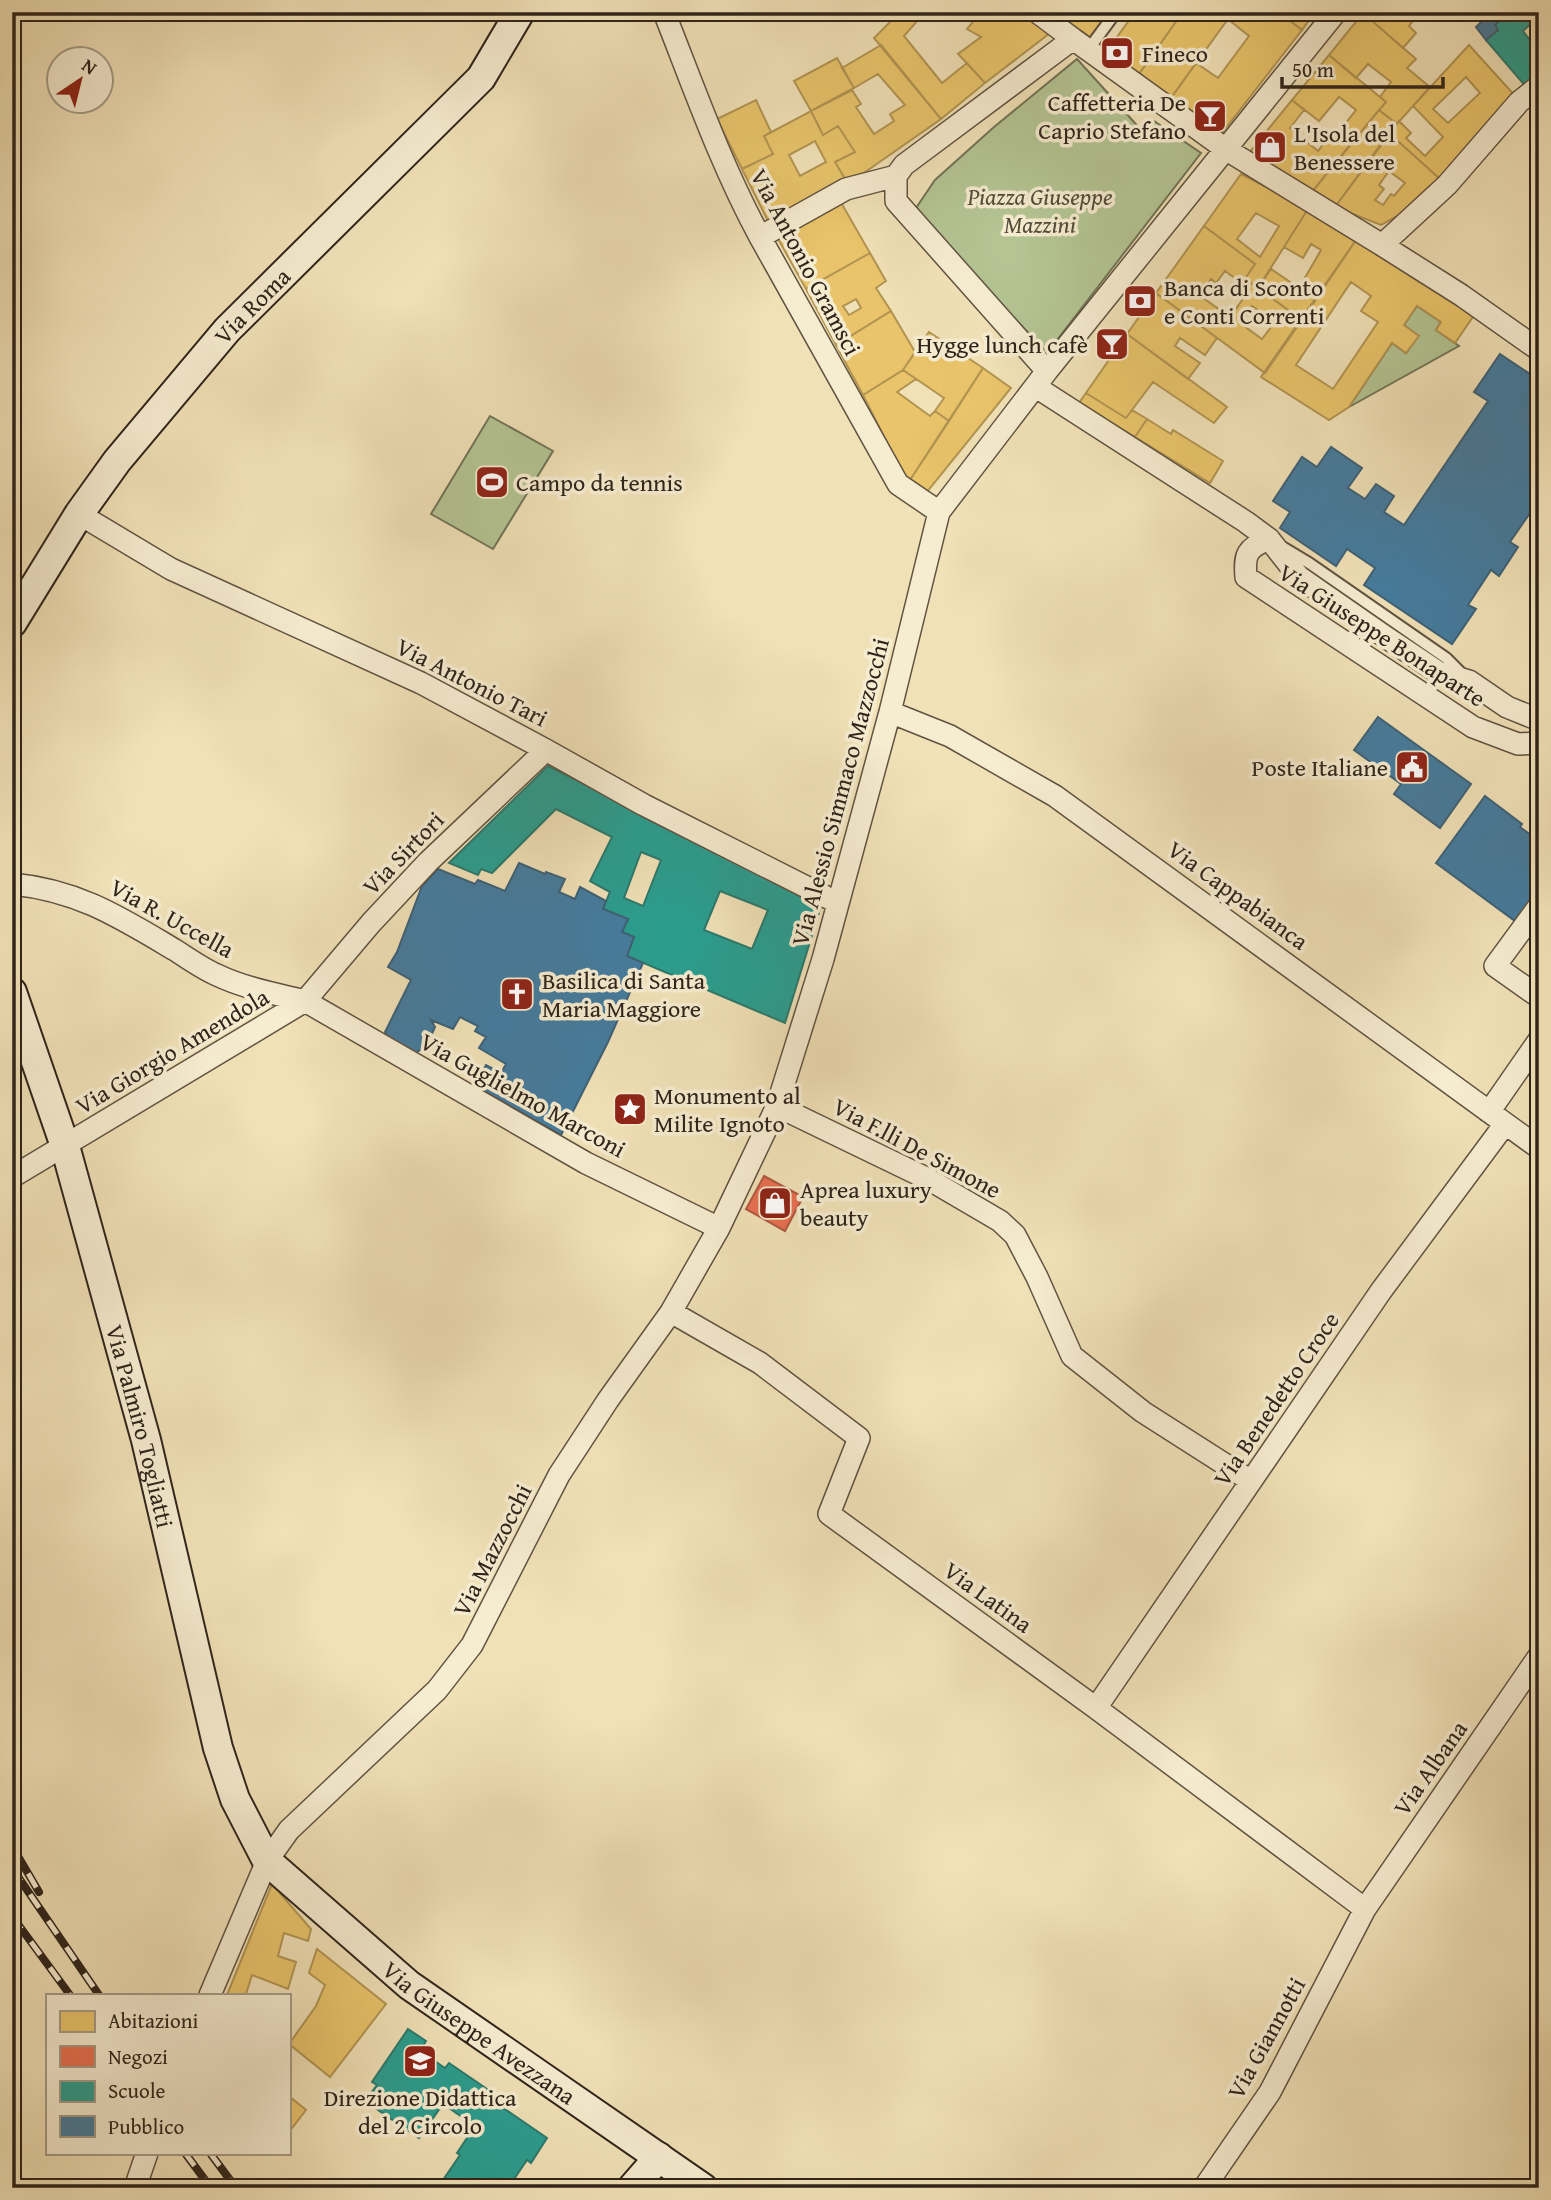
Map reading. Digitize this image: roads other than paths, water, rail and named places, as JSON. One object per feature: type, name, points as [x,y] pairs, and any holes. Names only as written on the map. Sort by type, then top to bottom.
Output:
[{"type":"street","name":"Via Roma","points":[[12,623],[79,514],[117,461],[227,330],[481,78],[520,12]]},
{"type":"street","name":"Via Antonio Gramsci","points":[[664,12],[742,204],[898,484],[939,512]]},
{"type":"street","points":[[1037,12],[1227,150],[1461,295],[1539,350]]},
{"type":"street","points":[[1081,44],[904,165],[896,176],[896,201],[1042,379],[1336,12]]},
{"type":"street","points":[[1382,245],[1447,185],[1519,102],[1539,86]]},
{"type":"street","points":[[761,237],[846,189],[896,176]]},
{"type":"street","name":"Via Alessio Simmaco Mazzocchi","points":[[719,1228],[777,1106],[838,903],[890,712],[939,512],[1042,379]]},
{"type":"street","name":"Via Giuseppe Bonaparte","points":[[1042,379],[1269,539],[1299,577],[1438,672],[1469,681],[1512,709],[1539,720]]},
{"type":"street","name":"Via Antonio Tari","points":[[79,514],[171,569],[421,683],[644,805],[838,903]]},
{"type":"street","name":"Via Giuseppe Bonaparte","points":[[1269,539],[1253,546],[1244,559],[1246,577],[1473,727],[1518,744],[1539,743]]},
{"type":"street","name":"Via Giuseppe Bonaparte","points":[[1500,738],[1502,724],[1512,709]]},
{"type":"street","name":"Via Cappabianca","points":[[890,712],[950,736],[1055,796],[1539,1148]]},
{"type":"street","name":"Via Sirtori","points":[[305,1001],[428,862],[546,750]]},
{"type":"street","name":"Via R. Uccella","points":[[12,884],[41,887],[82,899],[115,914],[217,975],[267,992],[305,1001]]},
{"type":"street","points":[[1539,906],[1495,966],[1539,997]]},
{"type":"street","name":"Via Palmiro Togliatti","points":[[12,992],[65,1146],[146,1440],[218,1748],[235,1798],[267,1861]]},
{"type":"street","name":"Via Giorgio Amendola","points":[[12,1177],[305,1001]]},
{"type":"street","name":"Via Guglielmo Marconi","points":[[305,1001],[586,1163],[719,1228]]},
{"type":"street","name":"Via Benedetto Croce","points":[[1096,1708],[1497,1118],[1539,1040]]},
{"type":"street","name":"Via F.lli De Simone","points":[[777,1106],[930,1180],[1000,1221],[1016,1235],[1072,1356],[1143,1412],[1251,1481]]},
{"type":"street","name":"Via Mazzocchi","points":[[210,1994],[267,1861],[289,1830],[437,1690],[472,1645],[559,1475],[671,1312],[719,1228]]},
{"type":"street","name":"Via Latina","points":[[671,1312],[760,1363],[859,1438],[829,1514],[1096,1708],[1365,1909]]},
{"type":"street","name":"Via Albana","points":[[1365,1909],[1539,1656]]},
{"type":"street","name":"Via Giuseppe Avezzana","points":[[267,1861],[409,1985],[697,2186]]},
{"type":"street","name":"Via Giannotti","points":[[1204,2188],[1270,2092],[1365,1909]]},
{"type":"street","points":[[135,2188],[147,2154]]},
{"type":"street","points":[[632,2188],[659,2157]]},
{"type":"lane","points":[[1081,44],[1116,12]]},
{"type":"railway","points":[[12,1846],[39,1892]]},
{"type":"railway","points":[[12,1868],[98,1994]]},
{"type":"railway","points":[[12,1916],[69,1994]]},
{"type":"railway","points":[[186,2154],[211,2188]]},
{"type":"railway","points":[[211,2154],[236,2188]]},
{"type":"place","name":"Fineco","points":[[1117,53]]},
{"type":"place","name":"Caffetteria De Caprio Stefano","points":[[1210,116]]},
{"type":"place","name":"L'Isola del Benessere","points":[[1270,147]]},
{"type":"place","name":"Banca di Sconto e Conti Correnti","points":[[1140,301]]},
{"type":"place","name":"Hygge lunch cafè","points":[[1112,344]]},
{"type":"place","name":"Campo da tennis","points":[[492,482]]},
{"type":"place","name":"Poste Italiane","points":[[1412,767]]},
{"type":"place","name":"Basilica di Santa Maria Maggiore","points":[[517,994]]},
{"type":"place","name":"Monumento al Milite Ignoto","points":[[630,1109]]},
{"type":"place","name":"Aprea luxury beauty","points":[[775,1203]]},
{"type":"place","name":"Direzione Didattica del 2 Circolo","points":[[420,2061]]},
{"type":"park label","name":"Piazza Giuseppe Mazzini","points":[[1040,210]]}]
